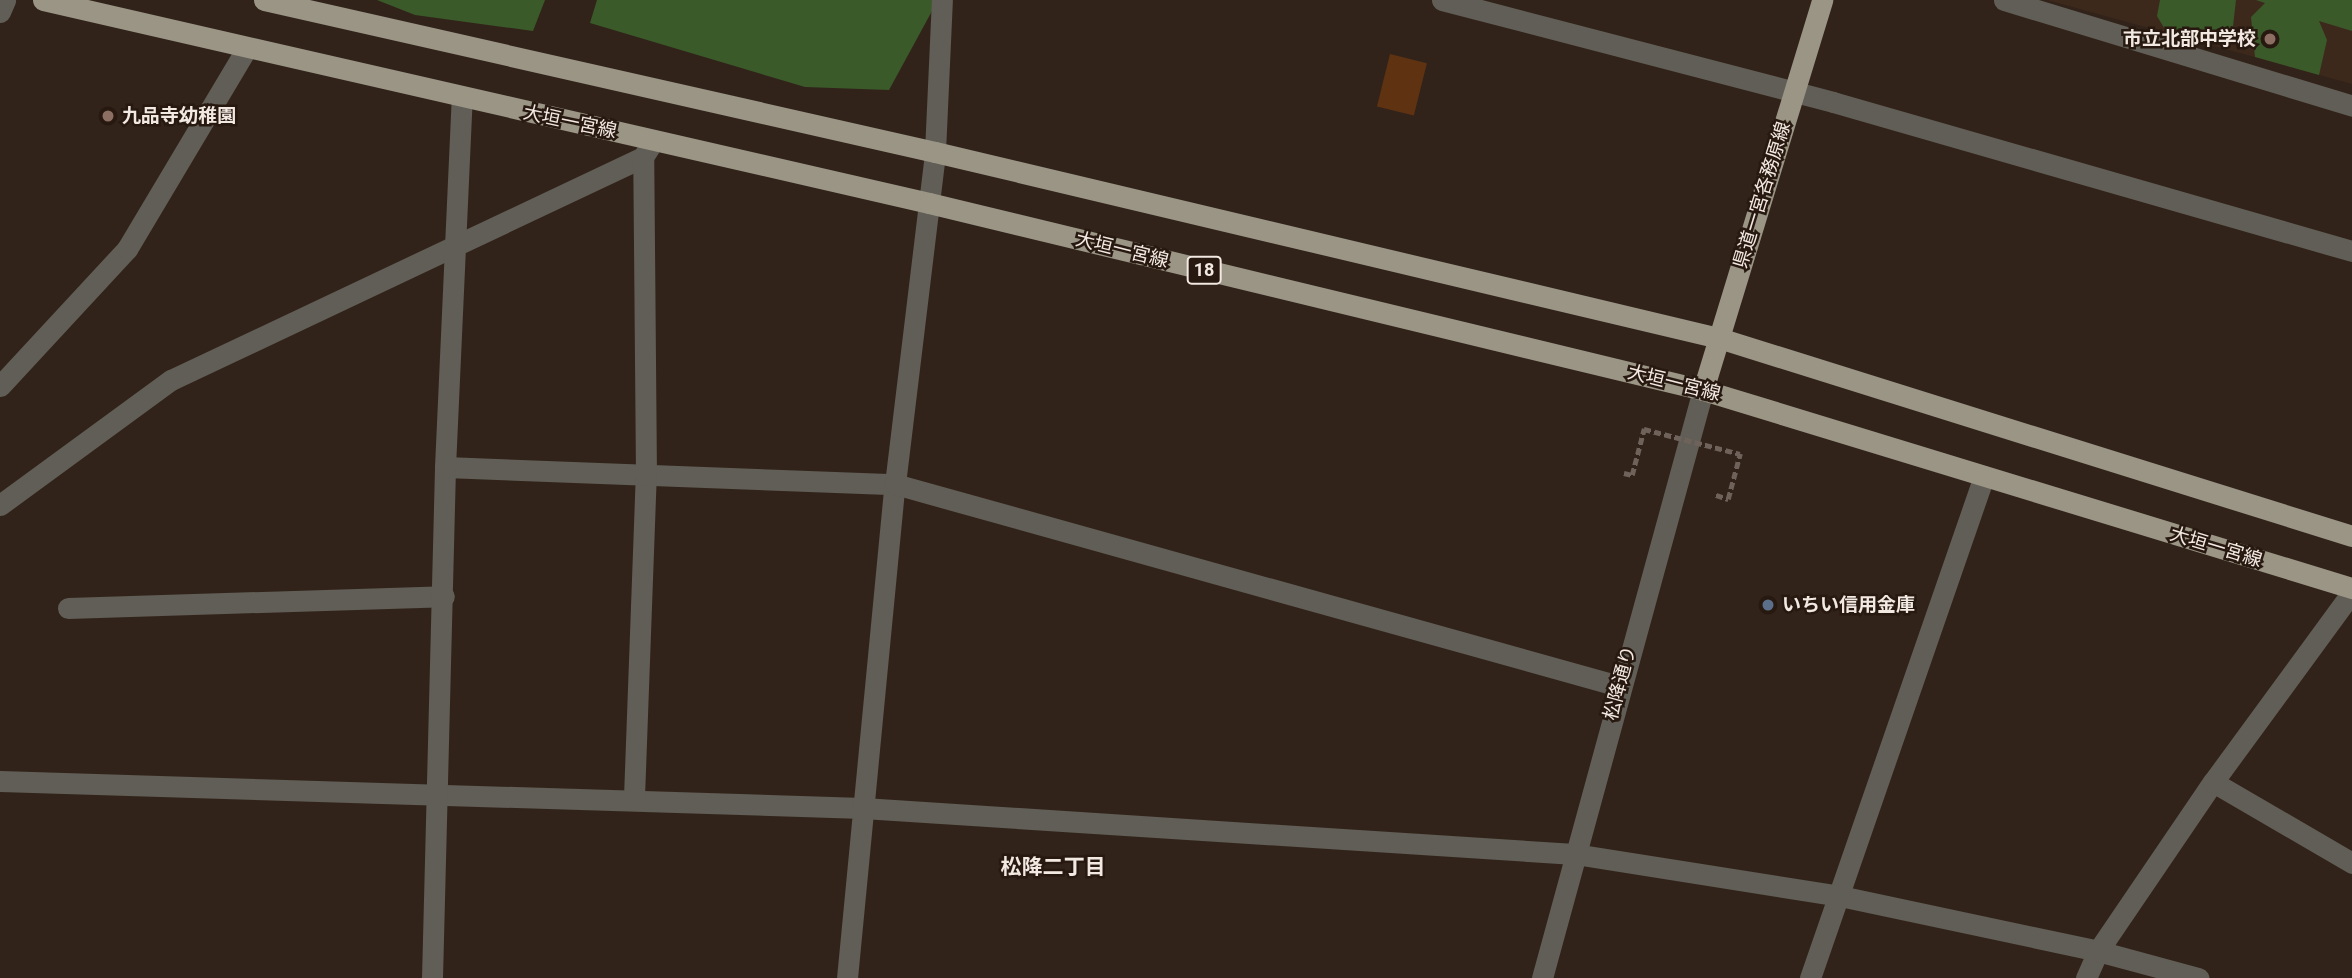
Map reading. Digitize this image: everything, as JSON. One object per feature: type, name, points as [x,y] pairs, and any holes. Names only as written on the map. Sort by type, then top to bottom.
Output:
[{"type":"main road","name":"大垣一宮線","points":[[43,0],[462,99],[648,148],[929,203],[1703,390],[2352,590]]},
{"type":"main road","points":[[264,0],[935,152],[1718,338],[2352,536]]},
{"type":"main road","name":"県道一宮各務原線","points":[[1703,390],[1822,0]]},
{"type":"street","points":[[0,12],[5,0]]},
{"type":"street","points":[[847,978],[894,484],[935,152],[942,0]]},
{"type":"street","points":[[1442,0],[1793,92],[2352,251]]},
{"type":"street","points":[[2004,0],[2352,106]]},
{"type":"street","points":[[0,386],[127,249],[246,49]]},
{"type":"street","points":[[432,978],[444,596],[445,467],[453,245],[462,99]]},
{"type":"street","points":[[0,505],[171,380],[648,148],[646,475],[635,797]]},
{"type":"street","name":"松降通り","points":[[1542,978],[1619,686],[1703,390]]},
{"type":"street","points":[[445,467],[894,484],[1619,686]]},
{"type":"street","points":[[1811,978],[1984,476]]},
{"type":"street","points":[[2086,978],[2098,951],[2213,782],[2352,590]]},
{"type":"street","points":[[68,608],[444,596]]},
{"type":"street","points":[[0,782],[635,797],[863,808],[1575,854],[1840,897],[2098,951],[2198,978]]},
{"type":"street","points":[[2213,782],[2352,863]]},
{"type":"path","points":[[1624,473],[1632,475],[1644,429],[1740,454],[1728,499],[1716,495]]},
{"type":"shaded area","name":"市立北部中学校","points":[[2047,0],[2352,0],[2352,84],[2211,45]]},
{"type":"green space","points":[[377,0],[545,0],[533,31],[415,15]]},
{"type":"green space","points":[[597,0],[938,0],[889,90],[805,87],[590,23]]},
{"type":"green space","points":[[2160,0],[2236,0],[2233,26],[2211,45],[2167,33],[2157,16]]},
{"type":"green space","points":[[2256,0],[2352,0],[2352,31],[2319,21],[2327,40],[2319,75],[2255,57],[2251,17],[2265,3]]},
{"type":"building","points":[[1390,54],[1427,63],[1414,116],[1377,106]]},
{"type":"place","name":"市立北部中学校","points":[[2270,39]]},
{"type":"place","name":"九品寺幼稚園","points":[[108,116]]},
{"type":"place","name":"いちい信用金庫","points":[[1768,605]]},
{"type":"district","name":"松降二丁目","points":[[1053,867]]}]
